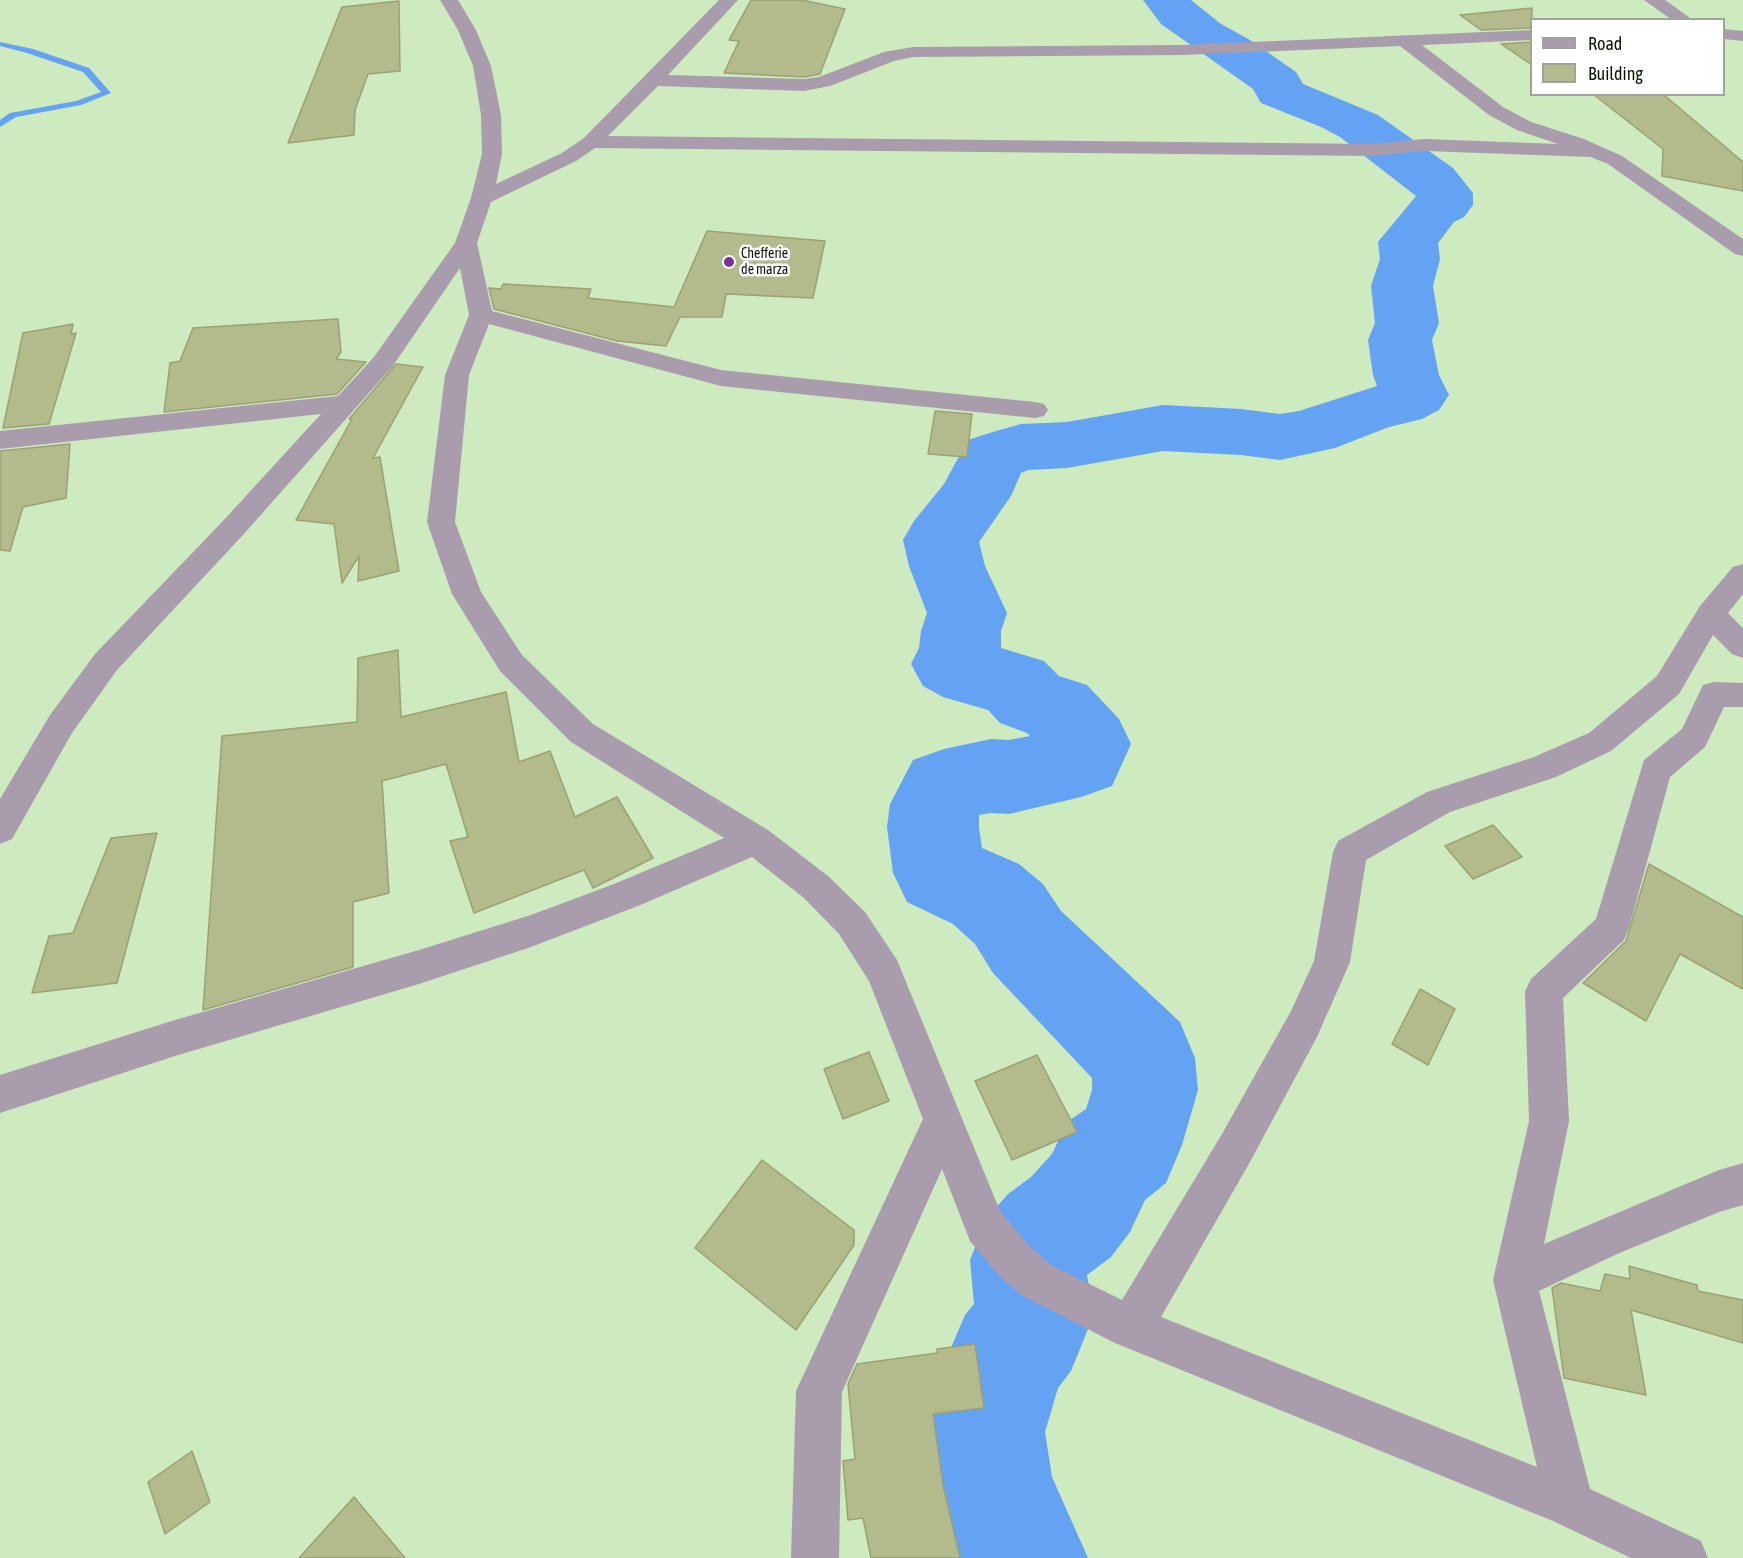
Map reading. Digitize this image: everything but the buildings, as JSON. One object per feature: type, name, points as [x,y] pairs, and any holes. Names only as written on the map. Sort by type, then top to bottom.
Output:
[{"type":"street","points":[[0,829],[61,724],[106,662],[232,530],[383,362],[466,243],[482,198],[492,154],[490,115],[482,66],[467,30],[449,0]]},
{"type":"street","points":[[482,198],[568,157],[591,142],[729,0]]},
{"type":"street","points":[[1658,1],[1682,18]]},
{"type":"street","points":[[1725,34],[1743,36]]},
{"type":"street","points":[[653,80],[804,85],[823,82],[890,56],[913,52],[1115,51],[1406,42],[1530,35]]},
{"type":"street","points":[[1406,42],[1496,111],[1524,126],[1597,151],[1615,160],[1743,249]]},
{"type":"street","points":[[591,142],[1373,150],[1425,145],[1597,151]]},
{"type":"street","points":[[466,243],[481,315],[457,375],[441,522],[466,594],[511,663],[582,733],[756,840],[816,887],[859,933],[884,972],[985,1226],[1025,1271],[1131,1327],[1570,1504],[1684,1558]]},
{"type":"street","points":[[481,315],[721,378],[1035,411]]},
{"type":"street","points":[[0,440],[343,404]]},
{"type":"street","points":[[1131,1327],[1236,1148],[1304,1024],[1332,962],[1350,852],[1439,802],[1544,767],[1600,742],[1668,685],[1710,614],[1743,573]]},
{"type":"street","points":[[1710,614],[1743,646]]},
{"type":"street","points":[[1570,1504],[1515,1280],[1548,1121],[1544,991],[1611,928],[1656,770],[1694,738],[1714,694],[1743,695]]},
{"type":"street","points":[[0,1094],[175,1038],[419,966],[531,930],[626,895],[756,840]]},
{"type":"street","points":[[815,1558],[819,1391],[943,1120]]},
{"type":"street","points":[[1515,1280],[1602,1239],[1719,1191],[1743,1184]]},
{"type":"waterway","points":[[1023,1558],[1004,1522],[989,1477],[983,1432],[1007,1357],[1029,1329],[1033,1297],[1027,1260],[1048,1234],[1071,1217],[1091,1193],[1106,1161],[1128,1145],[1145,1090],[1143,1058],[1027,942],[1009,914],[986,894],[940,873],[933,827],[935,804],[944,786],[991,776],[1009,777],[1081,761],[1088,744],[1057,709],[1030,700],[1015,684],[972,674],[952,664],[960,649],[961,631],[967,613],[947,566],[941,540],[974,496],[993,457],[1021,447],[1067,445],[1163,428],[1241,432],[1280,437],[1310,432],[1375,408],[1398,404],[1415,395],[1406,375],[1400,340],[1407,323],[1402,286],[1410,259],[1408,242],[1434,210],[1444,205],[1445,193],[1433,180],[1359,126],[1279,92],[1278,83],[1233,50],[1204,34],[1178,14],[1166,0]]},
{"type":"waterway","points":[[0,44],[30,51],[86,70],[107,93],[78,103],[13,115],[0,124]]},
{"type":"place","name":"Chefferie de marza","points":[[729,262]]}]
